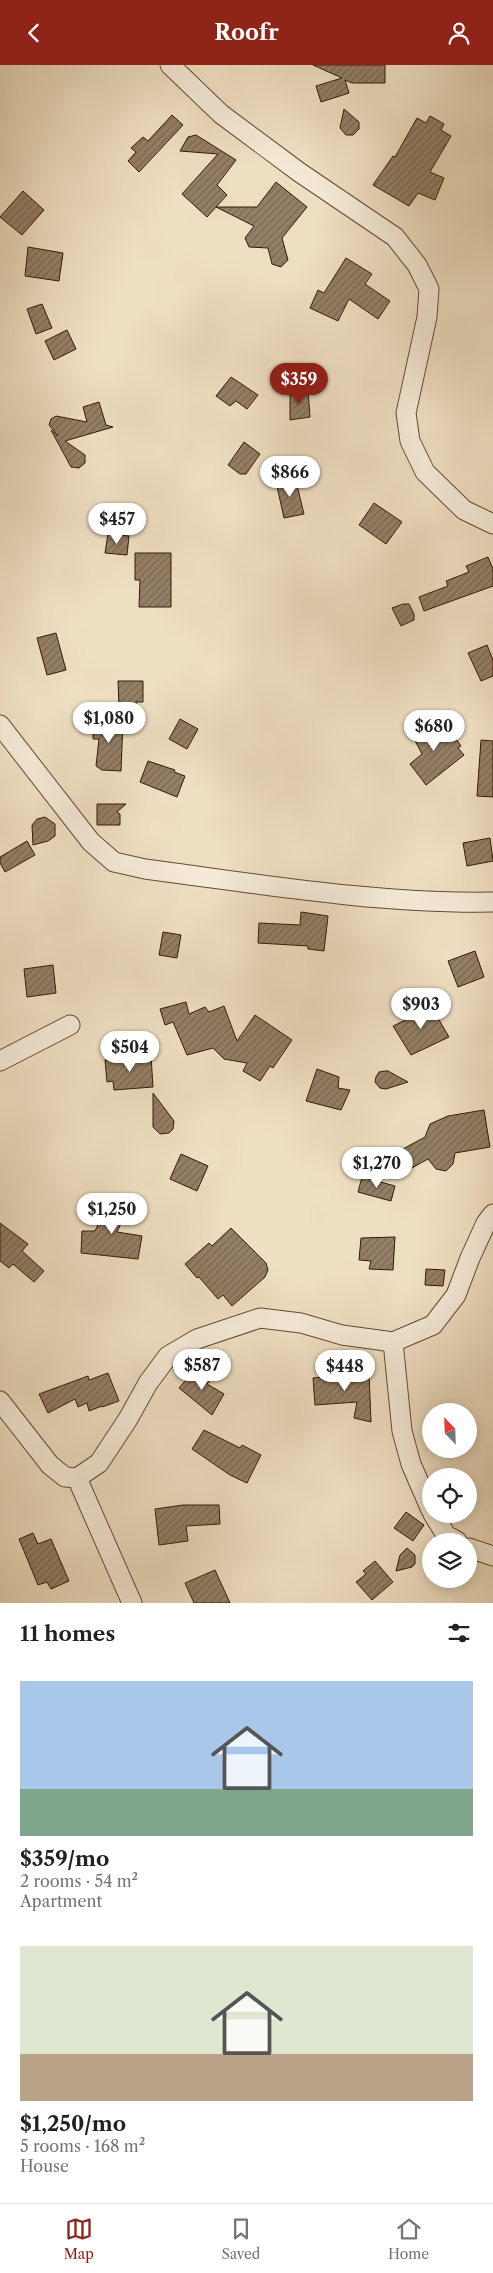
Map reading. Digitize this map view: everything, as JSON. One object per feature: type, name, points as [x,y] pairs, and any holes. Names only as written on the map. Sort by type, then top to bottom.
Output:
[{"type":"street","points":[[170,65],[221,113],[299,172],[394,237],[416,265],[429,289],[427,317],[406,413],[410,441],[425,473],[464,510],[493,524]]},
{"type":"street","points":[[0,725],[91,842],[114,862],[145,869],[320,891],[461,902],[493,902]]},
{"type":"street","points":[[0,1061],[70,1025]]},
{"type":"street","points":[[0,1401],[50,1465],[65,1477],[77,1478],[99,1463],[128,1419],[148,1383],[168,1356],[197,1339],[260,1318],[301,1323],[342,1335],[393,1342],[432,1325],[456,1295],[470,1258],[486,1223],[493,1213]]},
{"type":"street","points":[[393,1342],[402,1431],[411,1464],[422,1489]]},
{"type":"street","points":[[77,1478],[132,1603]]},
{"type":"street","points":[[477,1551],[493,1556]]},
{"type":"building","points":[[313,65],[385,65],[385,83],[352,83],[345,80],[349,93],[321,102],[316,86],[342,78]]},
{"type":"building","points":[[344,109],[359,122],[359,129],[353,135],[346,135],[340,128]]},
{"type":"building","points":[[172,115],[183,125],[139,172],[128,161],[136,152],[131,148],[143,137],[148,141]]},
{"type":"building","points":[[430,116],[444,124],[441,130],[451,136],[430,172],[444,178],[435,200],[418,193],[409,206],[373,185],[393,156],[395,157],[417,118],[426,123]]},
{"type":"building","points":[[196,135],[236,160],[217,185],[227,195],[207,217],[182,194],[218,154],[180,151],[188,137]]},
{"type":"building","points":[[276,182],[307,207],[282,238],[288,260],[281,267],[272,264],[268,248],[249,247],[245,238],[254,226],[216,207],[257,207]]},
{"type":"building","points":[[23,191],[44,210],[22,235],[0,217]]},
{"type":"building","points":[[28,247],[63,253],[59,281],[25,276]]},
{"type":"building","points":[[346,258],[372,274],[365,284],[390,301],[378,319],[349,299],[338,321],[310,308],[318,290],[324,293]]},
{"type":"building","points":[[42,304],[52,328],[36,334],[27,309]]},
{"type":"building","points":[[67,330],[76,349],[54,360],[45,341]]},
{"type":"building","points":[[231,377],[258,395],[247,409],[236,401],[230,406],[216,396]]},
{"type":"building","points":[[308,389],[310,417],[290,420],[290,391]]},
{"type":"building","points":[[99,402],[106,425],[113,427],[65,441],[85,455],[85,463],[79,468],[71,467],[51,430],[58,436],[49,425],[51,419],[56,416],[87,422],[83,407]]},
{"type":"building","points":[[244,442],[260,454],[246,474],[240,474],[228,465]]},
{"type":"building","points":[[295,477],[304,514],[284,518],[276,482]]},
{"type":"building","points":[[374,503],[402,522],[386,544],[359,525]]},
{"type":"building","points":[[108,534],[129,536],[127,555],[105,553]]},
{"type":"building","points":[[135,553],[171,553],[171,607],[139,607],[140,580],[135,580]]},
{"type":"building","points":[[488,557],[493,569],[493,586],[424,611],[419,597],[448,586],[446,581],[469,572],[466,566]]},
{"type":"building","points":[[409,604],[414,614],[414,620],[401,626],[392,608]]},
{"type":"building","points":[[56,633],[66,670],[47,675],[37,638]]},
{"type":"building","points":[[487,645],[493,660],[493,676],[481,681],[468,653]]},
{"type":"building","points":[[118,681],[143,681],[143,702],[136,702],[137,706],[119,706]]},
{"type":"building","points":[[180,719],[198,729],[187,749],[169,739]]},
{"type":"building","points":[[93,720],[123,721],[121,771],[102,770],[96,766],[99,739],[93,739]]},
{"type":"building","points":[[428,720],[439,741],[451,732],[461,746],[458,748],[464,755],[426,785],[410,764],[422,754],[410,731]]},
{"type":"building","points":[[481,740],[493,741],[493,797],[477,796]]},
{"type":"building","points":[[148,761],[175,770],[174,772],[185,776],[177,797],[140,782]]},
{"type":"building","points":[[97,804],[126,804],[117,812],[120,814],[120,825],[97,825]]},
{"type":"building","points":[[45,817],[55,824],[55,836],[48,841],[33,845],[32,825],[37,819]]},
{"type":"building","points":[[490,838],[493,861],[467,866],[463,843]]},
{"type":"building","points":[[27,841],[35,855],[5,872],[0,863],[0,857]]},
{"type":"building","points":[[301,912],[328,916],[324,951],[308,949],[308,946],[258,943],[259,923],[300,925]]},
{"type":"building","points":[[163,932],[181,935],[177,958],[159,955]]},
{"type":"building","points":[[475,951],[484,977],[458,987],[448,961]]},
{"type":"building","points":[[53,965],[56,993],[27,997],[24,969]]},
{"type":"building","points":[[428,1001],[449,1037],[411,1055],[393,1026],[414,1016],[412,1011]]},
{"type":"building","points":[[186,1002],[189,1014],[205,1007],[209,1012],[224,1006],[237,1041],[255,1015],[292,1040],[273,1068],[270,1066],[260,1081],[243,1071],[247,1063],[224,1059],[213,1048],[187,1055],[173,1022],[165,1025],[160,1009]]},
{"type":"building","points":[[151,1056],[153,1087],[114,1090],[113,1081],[107,1082],[105,1060]]},
{"type":"building","points":[[317,1069],[339,1077],[338,1088],[350,1090],[341,1110],[306,1101]]},
{"type":"building","points":[[388,1071],[408,1082],[386,1089],[380,1088],[375,1082],[376,1077],[379,1072]]},
{"type":"building","points":[[153,1093],[174,1121],[173,1129],[169,1133],[160,1134],[153,1127]]},
{"type":"building","points":[[484,1110],[490,1147],[455,1153],[453,1164],[446,1171],[436,1169],[428,1159],[410,1169],[401,1150],[425,1137],[430,1124],[448,1116]]},
{"type":"building","points":[[181,1154],[208,1166],[197,1191],[170,1179]]},
{"type":"building","points":[[362,1177],[395,1186],[391,1201],[358,1192]]},
{"type":"building","points":[[111,1197],[129,1206],[117,1232],[142,1236],[138,1259],[81,1253],[82,1231],[95,1231]]},
{"type":"building","points":[[0,1223],[28,1244],[22,1251],[44,1271],[34,1282],[13,1264],[9,1268],[0,1261]]},
{"type":"building","points":[[231,1228],[266,1263],[268,1270],[265,1277],[232,1306],[223,1295],[218,1299],[185,1264],[209,1243],[212,1246]]},
{"type":"building","points":[[395,1237],[393,1270],[369,1269],[371,1261],[359,1260],[361,1238]]},
{"type":"building","points":[[426,1269],[445,1270],[443,1286],[425,1285]]},
{"type":"building","points":[[197,1367],[211,1379],[207,1384],[224,1394],[212,1415],[179,1388]]},
{"type":"building","points":[[108,1373],[119,1401],[89,1411],[87,1403],[78,1407],[75,1399],[48,1413],[39,1394],[88,1376],[89,1380]]},
{"type":"building","points":[[369,1373],[371,1422],[354,1418],[357,1402],[315,1405],[313,1378]]},
{"type":"building","points":[[204,1430],[240,1448],[242,1445],[261,1455],[247,1483],[230,1475],[192,1449]]},
{"type":"building","points":[[183,1505],[219,1505],[220,1524],[186,1526],[188,1541],[159,1545],[155,1509]]},
{"type":"building","points":[[406,1512],[424,1525],[413,1541],[394,1528]]},
{"type":"building","points":[[33,1533],[38,1544],[51,1539],[69,1581],[51,1589],[47,1582],[38,1585],[19,1539]]},
{"type":"building","points":[[407,1548],[415,1555],[415,1564],[412,1567],[396,1571],[400,1555]]},
{"type":"building","points":[[375,1561],[393,1582],[372,1600],[356,1582],[366,1574],[363,1571]]},
{"type":"building","points":[[215,1570],[230,1603],[194,1603],[185,1583]]}]
